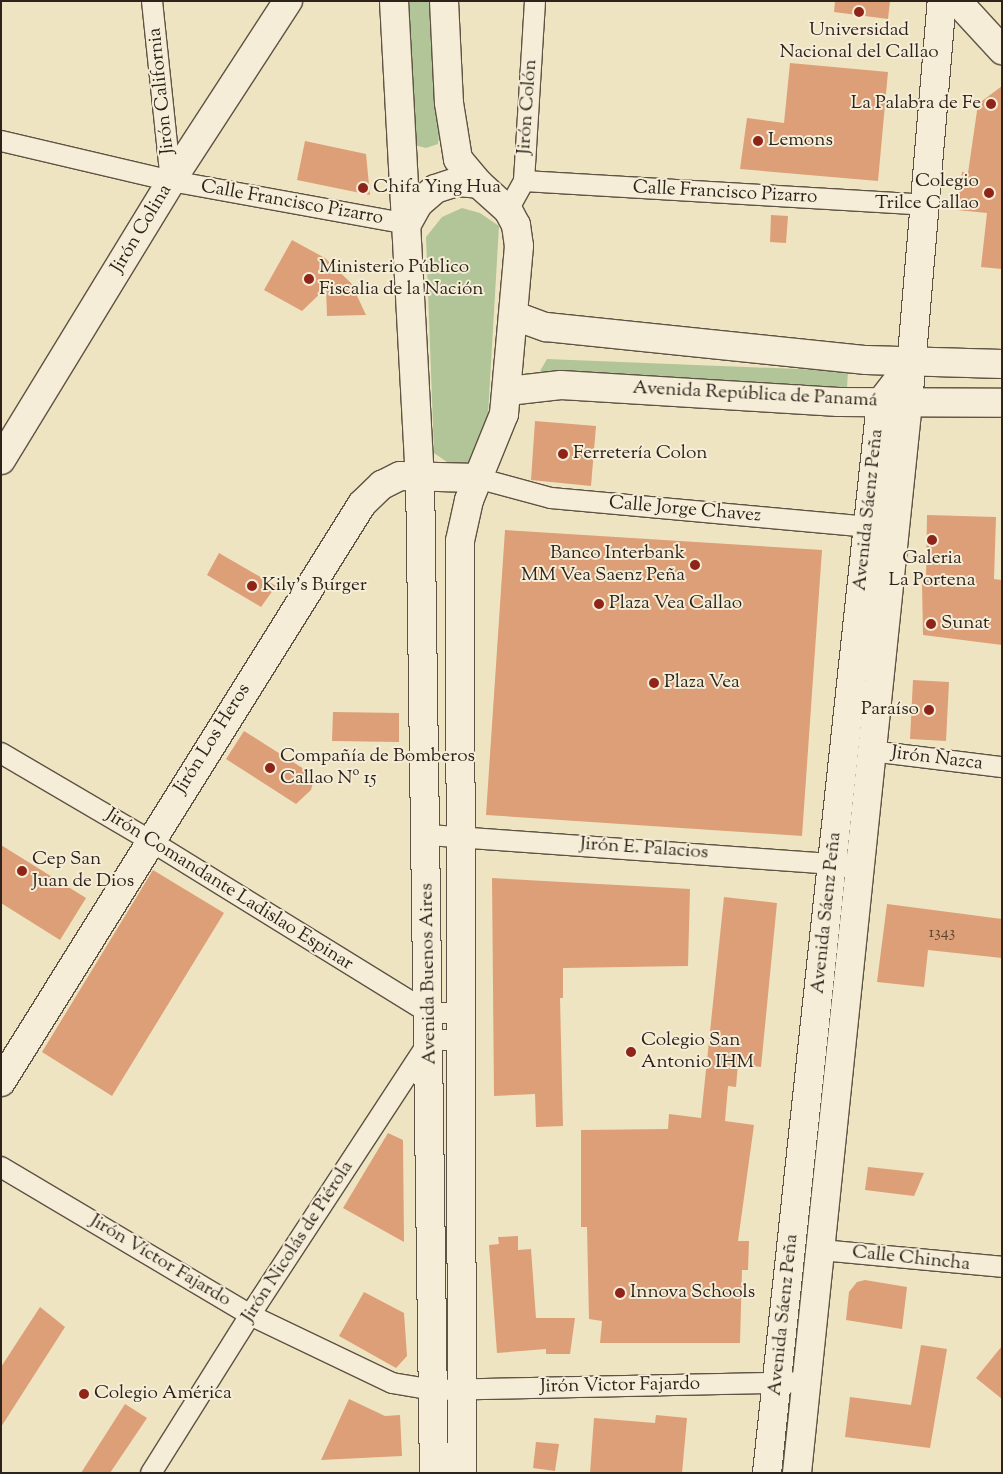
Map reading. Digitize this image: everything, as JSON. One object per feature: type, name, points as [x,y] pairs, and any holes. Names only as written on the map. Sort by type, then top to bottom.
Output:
[{"type":"main road","name":"Jirón Colina","points":[[1,460],[171,182],[288,1]]},
{"type":"main road","name":"Avenida Buenos Aires","points":[[394,1],[420,474],[428,835],[434,1473]]},
{"type":"main road","points":[[444,1],[452,134],[458,159],[479,184],[508,210]]},
{"type":"main road","name":"Avenida Sáenz Peña","points":[[797,1473],[908,403],[942,1]]},
{"type":"main road","points":[[957,1],[1001,47]]},
{"type":"main road","points":[[407,224],[418,204],[435,189],[457,182],[479,184]]},
{"type":"main road","name":"Avenida Buenos Aires","points":[[462,1473],[460,541],[462,523],[477,478],[504,414],[508,391],[519,246],[516,225],[508,210]]},
{"type":"main road","points":[[515,316],[546,327],[911,363],[1002,364]]},
{"type":"main road","name":"Avenida Sáenz Peña","points":[[767,1473],[881,402],[911,363]]},
{"type":"main road","name":"Avenida República de Panamá","points":[[508,391],[539,386],[587,386],[737,397],[908,403],[1002,403]]},
{"type":"main road","name":"Jirón Los Heros","points":[[1,1082],[149,840],[362,504],[382,485],[400,476],[420,474],[477,478]]},
{"type":"street","name":"Jirón California","points":[[152,1],[171,182]]},
{"type":"street","name":"Jirón Colón","points":[[508,210],[524,182],[535,1]]},
{"type":"street","name":"Calle Francisco Pizarro","points":[[1,141],[171,182],[407,224]]},
{"type":"street","name":"Calle Francisco Pizarro","points":[[524,182],[925,205]]},
{"type":"street","name":"Calle Jorge Chavez","points":[[477,478],[552,498],[894,529]]},
{"type":"street","name":"Jirón Nazca","points":[[871,751],[1002,767]]},
{"type":"street","name":"Jirón Comandante Ladislao Espinar","points":[[1,753],[149,840],[429,1013]]},
{"type":"street","name":"Jirón E. Palacios","points":[[428,835],[460,835],[860,867]]},
{"type":"street","points":[[429,1013],[461,1012]]},
{"type":"street","points":[[430,1040],[461,1040]]},
{"type":"street","name":"Jirón Nicolás de Piérola","points":[[151,1473],[250,1315],[430,1040]]},
{"type":"street","name":"Jirón Víctor Fajardo","points":[[1,1167],[250,1315],[392,1383],[434,1390]]},
{"type":"street","name":"Calle Chincha","points":[[820,1250],[1002,1267]]},
{"type":"street","name":"Jirón Victor Fajardo","points":[[434,1390],[806,1382]]},
{"type":"green space","points":[[400,1],[435,1],[440,128],[438,144],[426,148],[414,145]]},
{"type":"green space","points":[[462,208],[480,213],[499,226],[486,449],[476,460],[463,465],[447,462],[434,453],[426,237],[442,217]]},
{"type":"green space","points":[[547,359],[848,371],[847,388],[751,384],[552,383],[540,371]]},
{"type":"building","name":"Universidad Nacional del Callao","points":[[835,1],[890,1],[888,19],[834,12]]},
{"type":"building","points":[[790,63],[888,72],[878,181],[740,169],[747,118],[784,123]]},
{"type":"building","points":[[1002,86],[1002,269],[981,267],[987,213],[957,210],[962,172],[968,173],[978,104]]},
{"type":"building","points":[[305,141],[366,154],[370,195],[297,180]]},
{"type":"building","points":[[771,215],[788,216],[786,243],[770,242]]},
{"type":"building","name":"Ministerio Público Fiscalia de la Nación","points":[[292,240],[325,258],[351,283],[366,315],[327,316],[326,288],[302,311],[264,290]]},
{"type":"building","name":"Ferretería Colon","points":[[535,421],[596,426],[591,486],[531,480]]},
{"type":"building","points":[[927,515],[996,517],[994,579],[1002,580],[1002,645],[923,635],[922,584],[926,580]]},
{"type":"building","name":"Plaza Vea","points":[[505,530],[822,550],[802,836],[486,815]]},
{"type":"building","points":[[219,553],[276,586],[261,607],[207,575]]},
{"type":"building","name":"Paraíso","points":[[913,680],[949,682],[946,741],[910,739]]},
{"type":"building","points":[[333,712],[399,713],[399,742],[332,741]]},
{"type":"building","name":"Compañía de Bomberos Callao Nº 15","points":[[244,731],[315,776],[311,790],[296,804],[226,759]]},
{"type":"building","name":"Cep San Juan de Dios","points":[[1,845],[86,898],[60,940],[1,903]]},
{"type":"building","points":[[153,870],[224,913],[112,1096],[42,1052]]},
{"type":"building","points":[[492,878],[690,889],[688,966],[563,968],[563,998],[560,998],[563,1126],[536,1127],[535,1094],[494,1096]]},
{"type":"building","points":[[724,897],[777,903],[761,1067],[738,1064],[736,1087],[728,1086],[725,1121],[754,1125],[738,1241],[749,1241],[748,1270],[742,1270],[740,1343],[600,1343],[602,1321],[589,1319],[587,1227],[581,1227],[581,1130],[668,1129],[669,1114],[701,1118]]},
{"type":"building","points":[[887,904],[1002,919],[1002,958],[928,950],[924,987],[877,982]]},
{"type":"building","points":[[388,1133],[403,1140],[404,1242],[343,1208]]},
{"type":"building","points":[[868,1167],[924,1173],[914,1196],[865,1190]]},
{"type":"building","points":[[518,1236],[518,1250],[531,1249],[536,1318],[575,1318],[570,1354],[546,1354],[546,1349],[497,1353],[489,1245],[499,1244],[498,1237]]},
{"type":"building","points":[[865,1280],[907,1287],[902,1329],[846,1320],[849,1292],[857,1282]]},
{"type":"building","points":[[364,1292],[404,1313],[407,1356],[396,1368],[339,1336]]},
{"type":"building","points":[[40,1307],[65,1327],[1,1427],[1,1367]]},
{"type":"building","points":[[921,1345],[947,1349],[930,1448],[845,1437],[850,1397],[911,1405]]},
{"type":"building","points":[[1002,1346],[1002,1399],[976,1378]]},
{"type":"building","points":[[349,1399],[385,1416],[400,1415],[402,1456],[321,1460]]},
{"type":"building","points":[[125,1404],[147,1418],[110,1473],[81,1473]]},
{"type":"building","points":[[656,1415],[687,1418],[682,1473],[590,1473],[594,1418],[655,1423]]},
{"type":"building","points":[[536,1442],[559,1444],[555,1471],[533,1468]]},
{"type":"place","name":"Universidad Nacional del Callao","points":[[859,12]]},
{"type":"place","name":"La Palabra de Fe","points":[[991,104]]},
{"type":"place","name":"Lemons","points":[[758,141]]},
{"type":"place","name":"Chifa Ying Hua","points":[[363,188]]},
{"type":"place","name":"Colegio Trilce Callao","points":[[989,193]]},
{"type":"place","name":"Ministerio Público Fiscalia de la Nación","points":[[309,279]]},
{"type":"place","name":"Ferretería Colon","points":[[563,454]]},
{"type":"place","name":"Galeria La Portena","points":[[932,540]]},
{"type":"place","name":"Banco Interbank MM Vea Saenz Peña","points":[[695,565]]},
{"type":"place","name":"Kily's Burger","points":[[252,586]]},
{"type":"place","name":"Plaza Vea Callao","points":[[599,604]]},
{"type":"place","name":"Sunat","points":[[931,624]]},
{"type":"place","name":"Plaza Vea","points":[[654,683]]},
{"type":"place","name":"Paraíso","points":[[929,710]]},
{"type":"place","name":"Compañía de Bomberos Callao Nº 15","points":[[270,768]]},
{"type":"place","name":"Cep San Juan de Dios","points":[[22,871]]},
{"type":"place","name":"Colegio San Antonio IHM","points":[[631,1052]]},
{"type":"place","name":"Innova Schools","points":[[620,1293]]},
{"type":"place","name":"Colegio América","points":[[84,1394]]}]
